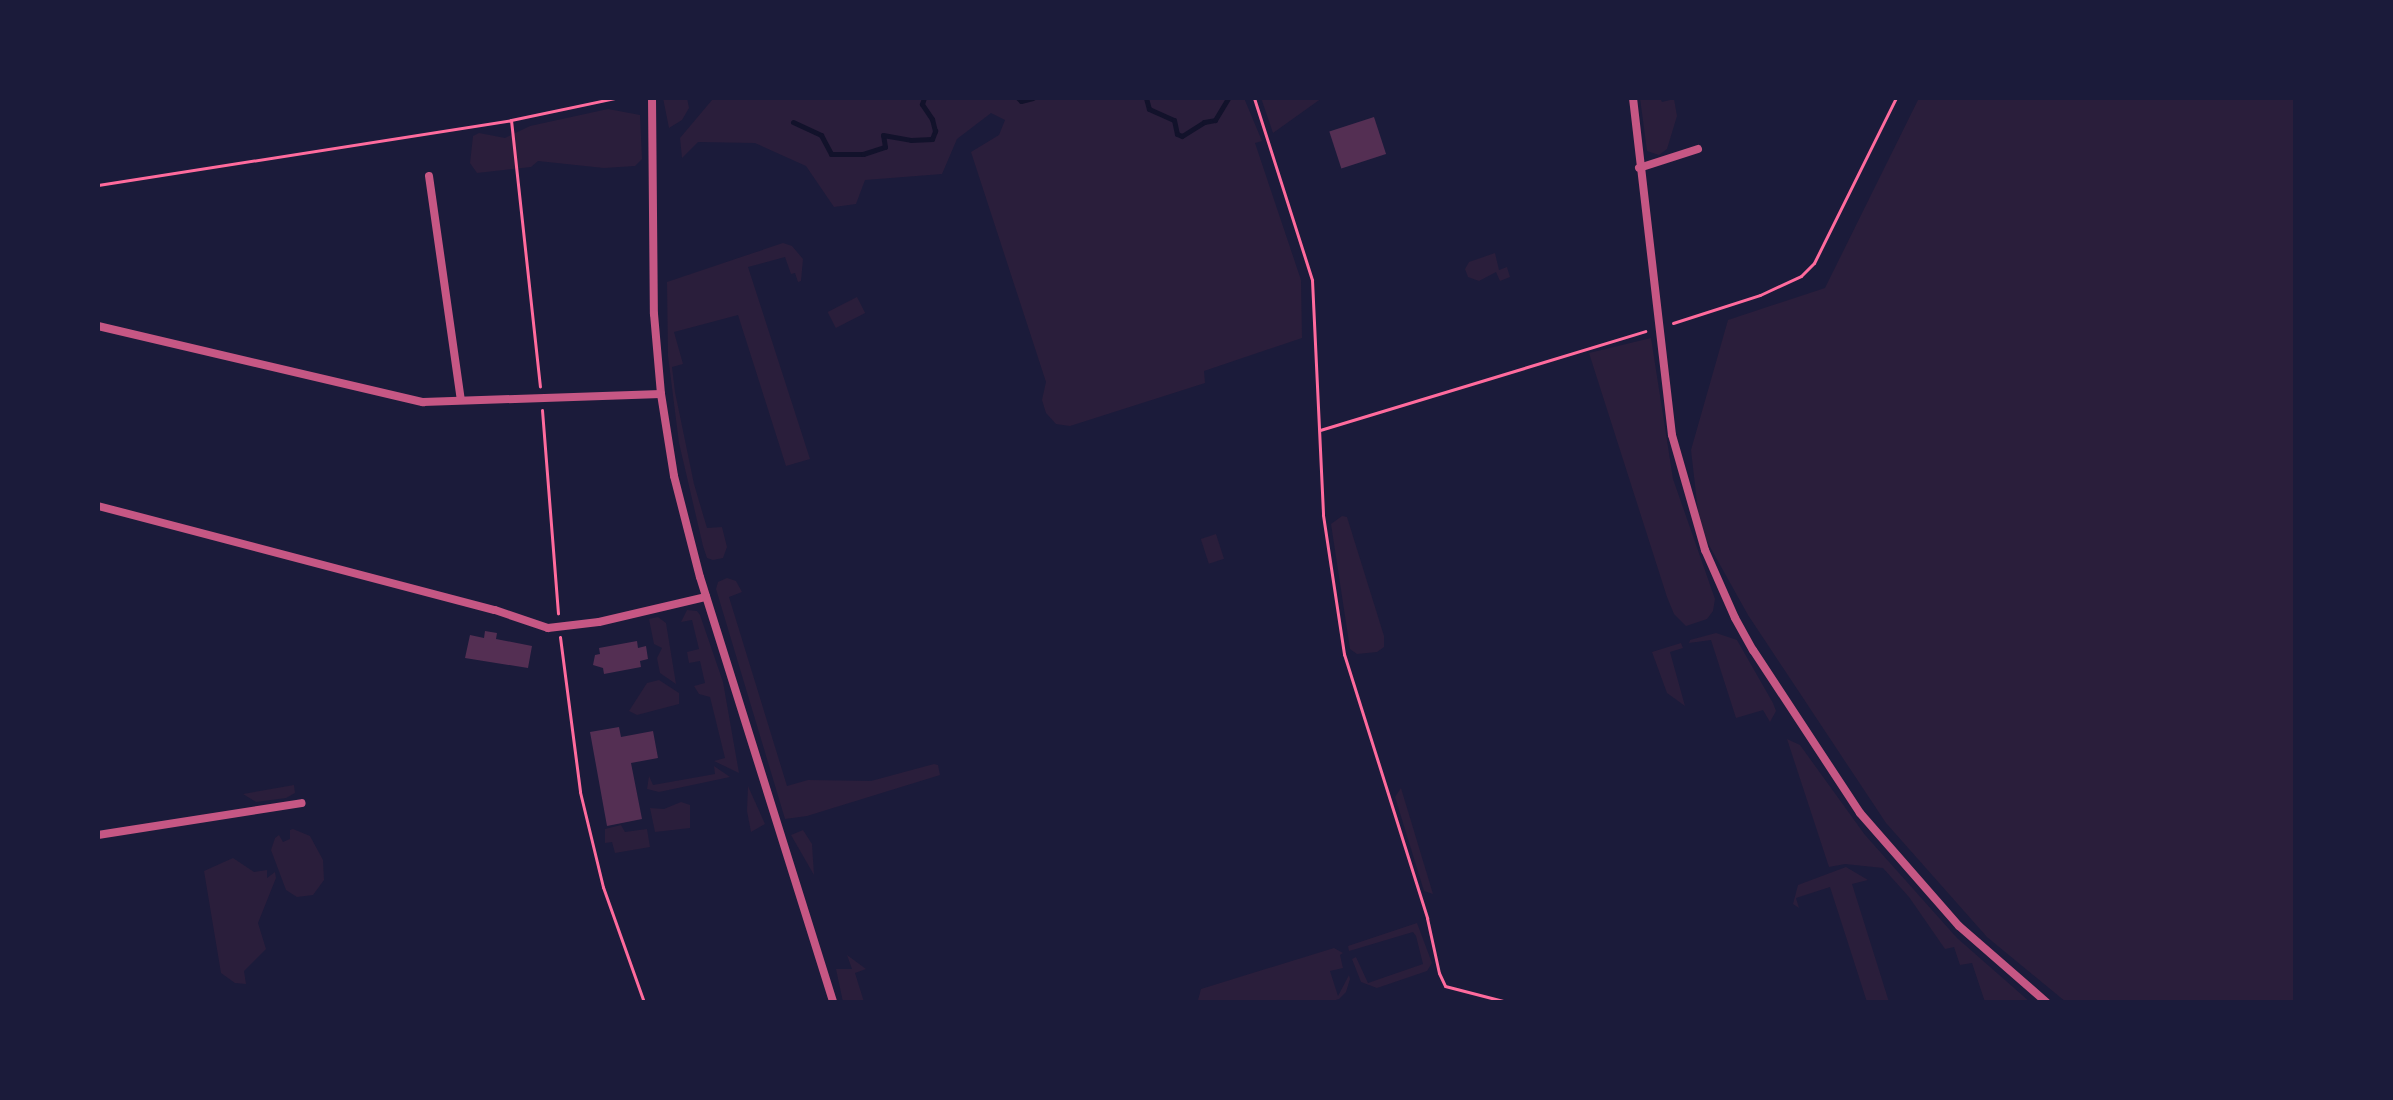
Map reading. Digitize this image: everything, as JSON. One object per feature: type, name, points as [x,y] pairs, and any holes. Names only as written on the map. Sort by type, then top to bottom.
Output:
[{"type":"street","points":[[652,98],[654,303],[661,394],[674,476],[706,597],[833,1002]]},
{"type":"street","points":[[1633,98],[1672,435],[1705,550],[1735,618],[1860,813],[1959,926],[2046,1002]]},
{"type":"street","points":[[1639,168],[1698,149]]},
{"type":"street","points":[[429,176],[461,400]]},
{"type":"street","points":[[98,326],[423,402],[661,394]]},
{"type":"street","points":[[98,506],[495,610],[548,628],[706,597]]},
{"type":"street","points":[[98,835],[302,803]]},
{"type":"path","points":[[98,185],[511,120],[615,98]]},
{"type":"path","points":[[1254,98],[1312,280],[1323,515],[1344,654],[1427,918],[1439,973],[1445,986],[1507,1002]]},
{"type":"path","points":[[1673,323],[1760,295],[1801,276],[1825,248],[1842,202],[1896,98]]},
{"type":"path","points":[[511,120],[541,397],[559,628],[580,792],[603,887],[644,1002]]},
{"type":"path","points":[[1320,430],[1645,331]]},
{"type":"shaded area","points":[[663,98],[687,98],[689,108],[682,120],[669,128]]},
{"type":"shaded area","points":[[1244,98],[1262,141],[1255,143],[1301,280],[1302,338],[1204,371],[1205,383],[1070,426],[1056,424],[1046,413],[1042,400],[1046,382],[971,152],[999,135],[1005,120],[991,113],[957,139],[942,174],[865,180],[856,204],[834,207],[806,166],[755,143],[698,142],[682,158],[680,138],[712,100]]},
{"type":"shaded area","points":[[1261,98],[1322,98],[1273,133]]},
{"type":"shaded area","points":[[1640,98],[1660,98],[1662,102],[1674,99],[1677,116],[1667,149],[1659,155],[1647,151]]},
{"type":"shaded area","points":[[1919,98],[2295,98],[2295,1002],[2066,1002],[1987,937],[1886,823],[1748,615],[1700,529],[1691,450],[1728,320],[1825,288]]},
{"type":"shaded area","points":[[608,109],[640,115],[642,159],[635,166],[604,168],[538,161],[531,167],[477,173],[470,163],[473,136],[479,133],[505,138],[530,126]]},
{"type":"shaded area","points":[[783,243],[792,246],[803,259],[801,281],[798,282],[795,273],[791,274],[785,257],[748,267],[810,459],[786,466],[738,315],[674,332],[683,364],[672,367],[675,392],[694,484],[707,528],[722,527],[727,547],[723,558],[713,560],[707,558],[703,546],[679,443],[668,356],[667,282]]},
{"type":"shaded area","points":[[1495,253],[1499,270],[1507,267],[1510,277],[1500,281],[1496,272],[1479,281],[1468,277],[1465,269],[1469,262]]},
{"type":"shaded area","points":[[857,297],[865,313],[836,328],[828,312]]},
{"type":"shaded area","points":[[1651,338],[1673,479],[1715,599],[1713,611],[1707,619],[1686,626],[1674,614],[1667,597],[1589,353]]},
{"type":"shaded area","points":[[1342,516],[1347,517],[1384,636],[1384,647],[1377,652],[1357,654],[1350,649],[1331,524]]},
{"type":"shaded area","points":[[1216,534],[1224,559],[1209,564],[1201,539]]},
{"type":"shaded area","points":[[727,578],[736,581],[742,592],[729,597],[787,786],[808,780],[871,781],[934,764],[938,765],[940,775],[807,816],[785,819],[716,589],[718,582]]},
{"type":"shaded area","points":[[687,610],[697,611],[700,615],[723,682],[739,773],[714,761],[725,758],[710,697],[699,694],[694,686],[705,683],[700,661],[689,663],[687,652],[699,649],[692,620],[681,622]]},
{"type":"shaded area","points":[[658,617],[666,623],[676,684],[660,673],[657,658],[662,648],[654,644],[649,619]]},
{"type":"shaded area","points":[[1716,633],[1737,640],[1773,703],[1776,711],[1770,722],[1763,710],[1736,718],[1711,640],[1689,643],[1690,640]]},
{"type":"shaded area","points":[[1681,643],[1683,648],[1670,652],[1685,706],[1667,693],[1652,652]]},
{"type":"shaded area","points":[[659,680],[679,693],[679,704],[637,715],[629,711],[647,683]]},
{"type":"shaded area","points":[[1787,739],[1800,745],[1865,835],[1957,938],[2030,1002],[1985,1002],[1972,963],[1960,965],[1954,947],[1945,949],[1909,897],[1883,868],[1845,864],[1829,867]]},
{"type":"shaded area","points":[[714,766],[730,777],[659,792],[647,789],[649,776],[653,785],[715,774]]},
{"type":"shaded area","points":[[294,785],[295,793],[286,798],[256,802],[243,794]]},
{"type":"shaded area","points":[[748,786],[765,824],[751,832],[747,811]]},
{"type":"shaded area","points":[[1401,788],[1433,894],[1424,891],[1395,797]]},
{"type":"shaded area","points":[[681,802],[690,805],[690,828],[655,832],[650,808],[664,809]]},
{"type":"shaded area","points":[[621,825],[625,832],[647,829],[650,847],[615,853],[612,842],[605,843],[605,829]]},
{"type":"shaded area","points":[[290,830],[310,836],[323,860],[324,880],[313,895],[297,897],[286,890],[271,850],[275,838],[279,835],[283,842],[290,839]]},
{"type":"shaded area","points":[[803,830],[812,844],[814,875],[791,835]]},
{"type":"shaded area","points":[[233,858],[254,872],[267,870],[267,878],[275,872],[276,878],[258,923],[266,949],[244,971],[246,984],[235,983],[221,973],[204,871]]},
{"type":"shaded area","points":[[1846,867],[1868,880],[1852,884],[1889,1002],[1867,1002],[1830,887],[1796,898],[1799,908],[1793,904],[1798,885]]},
{"type":"shaded area","points":[[1417,923],[1432,963],[1427,971],[1377,988],[1361,982],[1352,959],[1356,957],[1368,983],[1423,964],[1416,936],[1413,932],[1349,951],[1348,946]]},
{"type":"shaded area","points":[[1334,948],[1343,953],[1340,955],[1343,968],[1330,971],[1338,996],[1349,975],[1350,979],[1346,992],[1339,999],[1329,1002],[1198,1000],[1201,989]]},
{"type":"shaded area","points":[[847,955],[866,969],[855,973],[864,1002],[843,1002],[836,969],[852,969]]},
{"type":"building","points":[[1374,117],[1386,154],[1341,169],[1329,132]]},
{"type":"building","points":[[485,631],[497,633],[496,639],[532,646],[528,668],[465,658],[470,635],[484,638]]},
{"type":"building","points":[[637,641],[638,648],[646,646],[648,659],[640,661],[641,667],[604,674],[603,668],[593,665],[595,655],[600,654],[599,648]]},
{"type":"building","points":[[619,727],[621,737],[653,731],[658,758],[631,763],[642,819],[607,826],[590,732]]},
{"type":"waterway","points":[[793,122],[821,135],[831,154],[863,154],[885,147],[883,135],[911,140],[932,139],[935,131],[932,119],[922,104],[924,98]]},
{"type":"waterway","points":[[1018,98],[1021,101],[1033,98]]},
{"type":"waterway","points":[[1146,98],[1149,109],[1174,120],[1177,134],[1182,136],[1204,122],[1215,120],[1228,98]]}]
